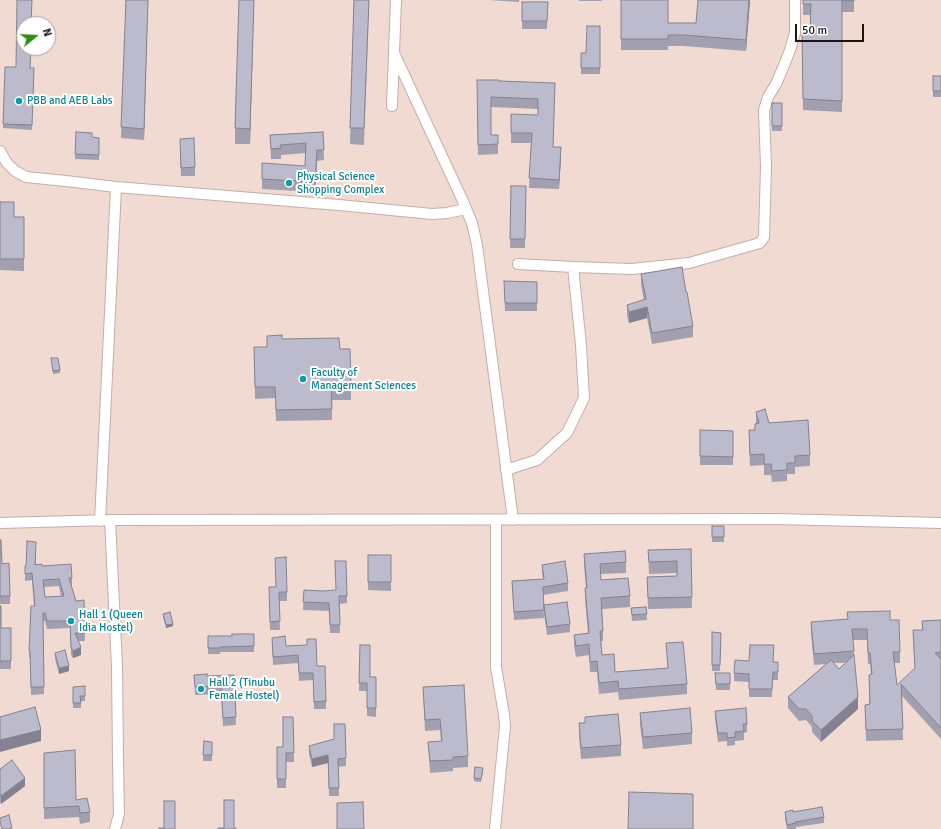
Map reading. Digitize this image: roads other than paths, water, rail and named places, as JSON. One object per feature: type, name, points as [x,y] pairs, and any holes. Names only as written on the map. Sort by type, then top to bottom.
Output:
[{"type":"street","points":[[392,106],[396,0]]},
{"type":"street","points":[[518,264],[632,269],[689,263],[760,243],[764,237],[766,167],[764,110],[768,97],[779,77],[794,39],[795,0]]},
{"type":"street","points":[[394,53],[472,223],[477,245],[513,520]]},
{"type":"street","points":[[0,151],[7,163],[15,171],[26,177],[66,180],[116,187],[432,214],[466,209]]},
{"type":"street","points":[[115,829],[119,814],[117,667],[105,520],[116,187]]},
{"type":"street","points":[[506,470],[537,460],[567,433],[584,398],[582,345],[573,267]]},
{"type":"street","points":[[0,523],[105,520],[775,519],[941,522]]},
{"type":"street","points":[[495,829],[505,726],[496,667],[496,520]]},
{"type":"place","name":"PBB and AEB Labs","points":[[19,101]]},
{"type":"place","name":"Physical Science Shopping Complex","points":[[289,183]]},
{"type":"place","name":"Faculty of Management Sciences","points":[[303,379]]},
{"type":"place","name":"Hall 1 (Queen Idia Hostel)","points":[[71,621]]},
{"type":"place","name":"Hall 2 (Tinubu Female Hostel)","points":[[201,689]]}]
